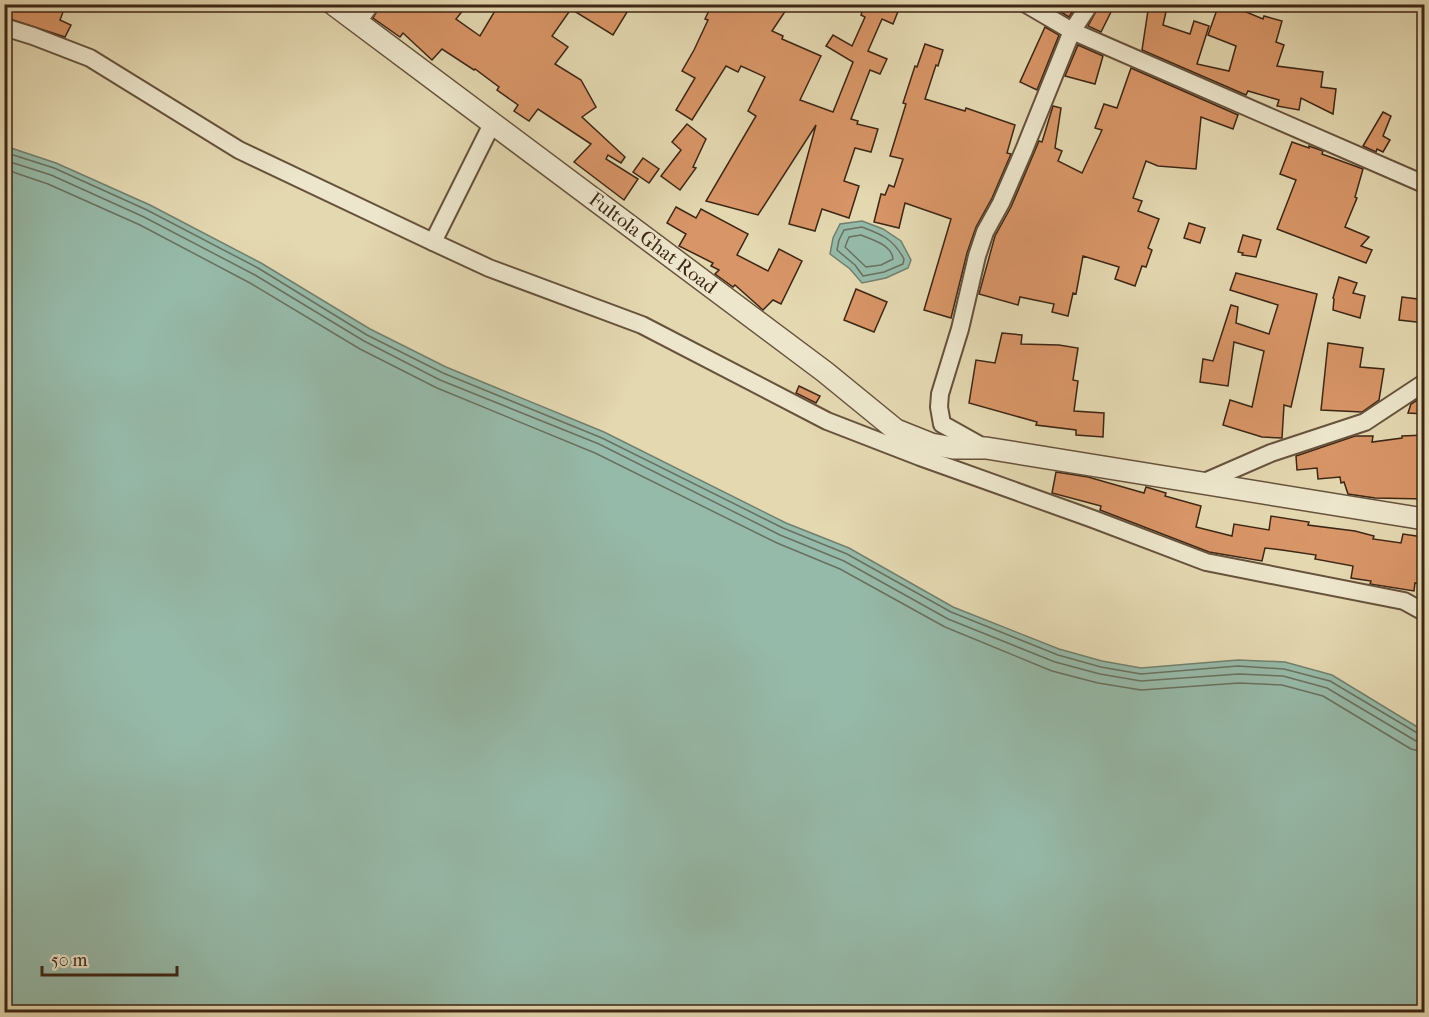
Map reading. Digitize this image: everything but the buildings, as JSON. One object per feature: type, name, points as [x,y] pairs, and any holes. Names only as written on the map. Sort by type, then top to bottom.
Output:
[{"type":"street","name":"Fultola Ghat Road","points":[[333,4],[825,372],[896,430],[931,444],[953,448],[986,448],[1425,519]]},
{"type":"street","points":[[357,22],[371,4]]},
{"type":"street","points":[[1026,4],[1072,32],[1425,184]]},
{"type":"street","points":[[986,448],[942,424],[939,400],[960,329],[976,256],[985,232],[1001,203],[1072,32],[1090,4]]},
{"type":"street","points":[[4,27],[90,58],[239,150],[489,268],[642,325],[827,421],[1206,562],[1404,601],[1425,612]]},
{"type":"street","points":[[433,242],[492,124]]},
{"type":"street","points":[[1202,483],[1271,453],[1365,422],[1425,383]]},
{"type":"water","points":[[5,146],[56,163],[150,205],[261,263],[370,329],[446,367],[604,432],[786,523],[849,548],[953,607],[1059,649],[1102,661],[1141,668],[1238,660],[1285,662],[1332,675],[1424,731],[1424,1012],[5,1012]]},
{"type":"water","points":[[862,221],[883,229],[901,241],[911,260],[908,268],[886,278],[862,283],[850,269],[830,254],[833,238],[840,224]]}]
